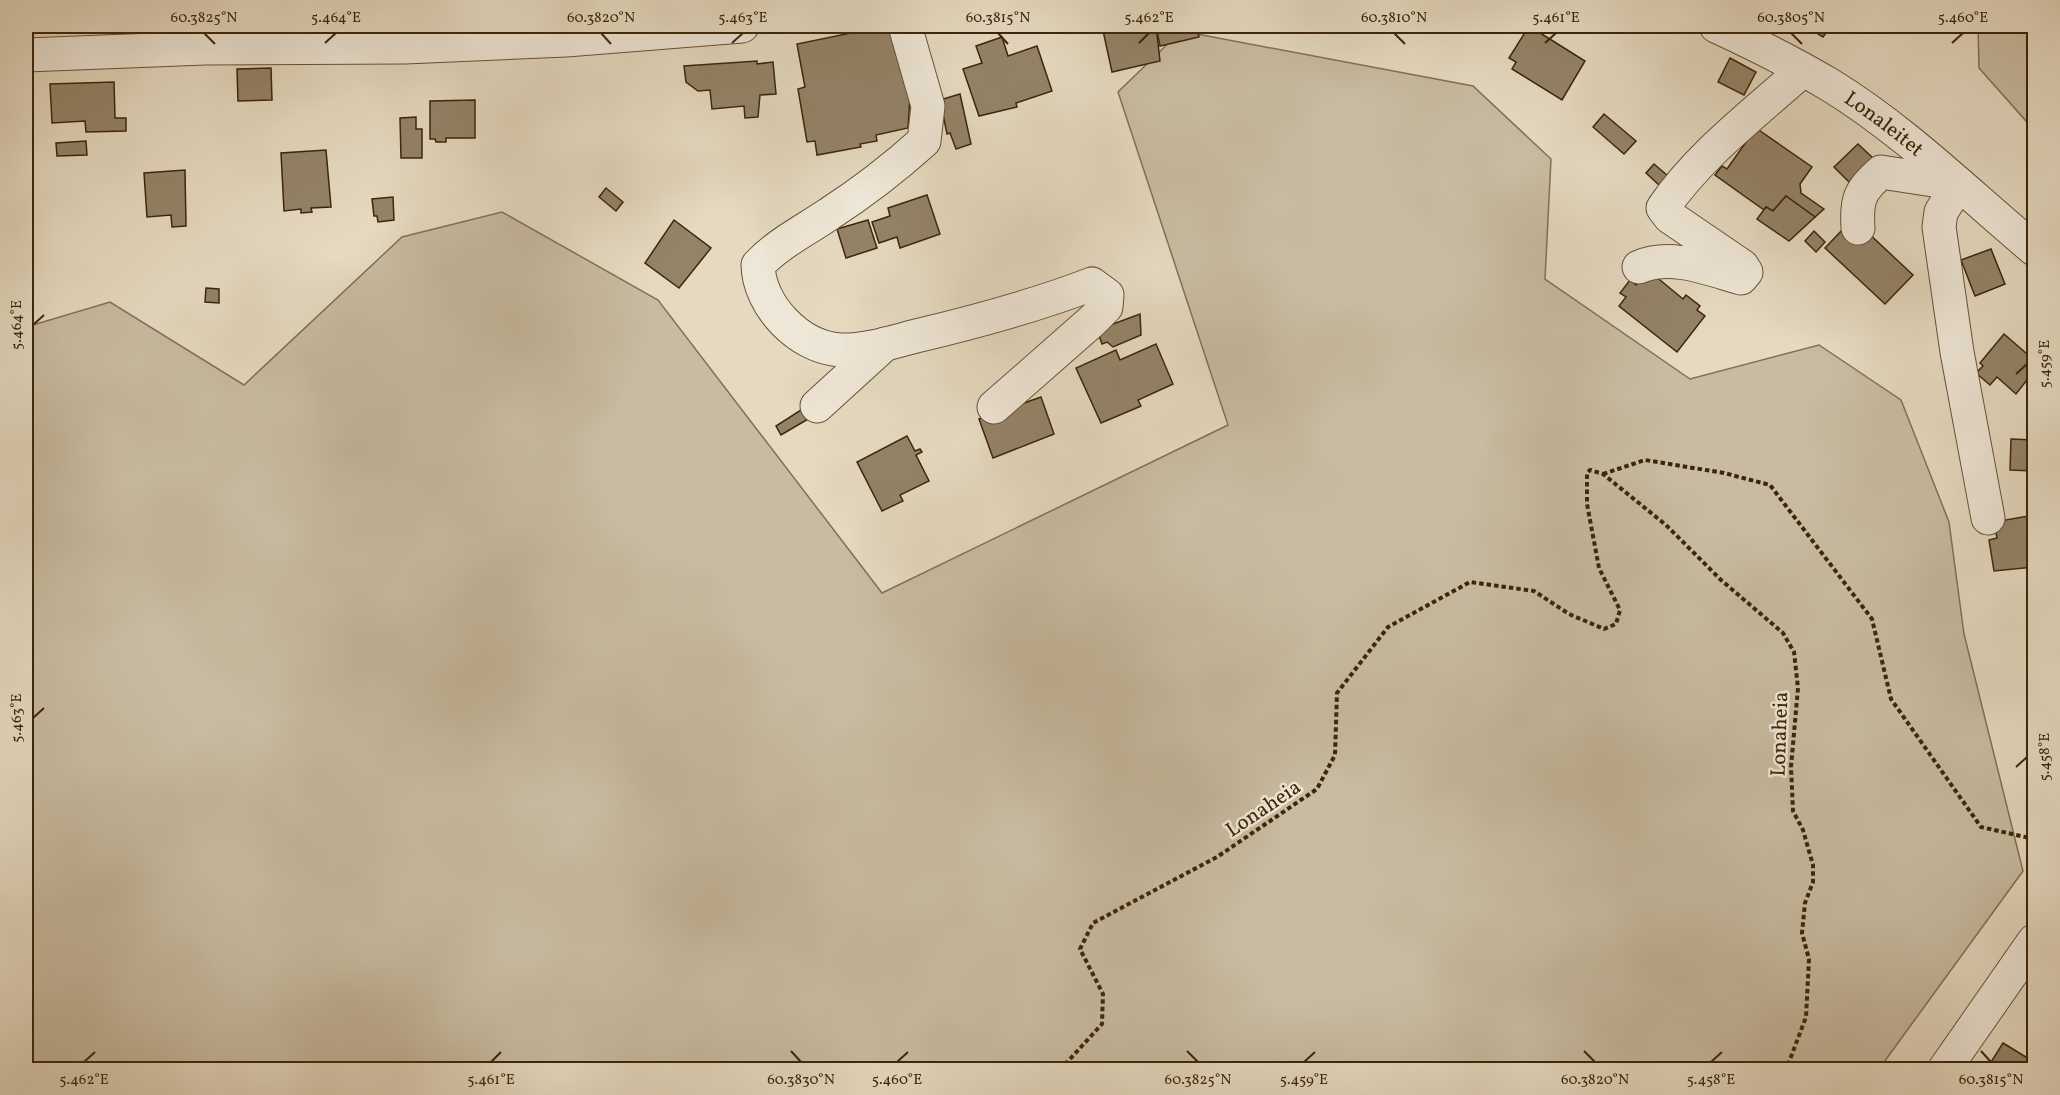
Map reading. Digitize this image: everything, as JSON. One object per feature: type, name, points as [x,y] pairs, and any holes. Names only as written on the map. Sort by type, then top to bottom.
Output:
[{"type":"street","points":[[26,55],[205,48],[428,46],[566,40],[742,26]]},
{"type":"street","points":[[905,26],[928,106],[924,141],[890,172],[830,214],[775,247],[758,265],[759,280],[771,308],[784,322],[808,340],[838,350],[885,344],[955,327],[1092,284],[1107,295],[1106,307],[1092,321],[994,407]]},
{"type":"street","name":"Lonaleitet","points":[[1716,26],[1831,86],[1881,138],[1959,184],[2034,249]]},
{"type":"street","points":[[1639,267],[1654,261],[1678,262],[1741,278],[1744,276],[1746,272],[1742,266],[1670,217],[1663,208],[1679,184],[1703,160],[1803,70]]},
{"type":"street","points":[[1858,228],[1856,210],[1863,187],[1881,172],[1959,184],[1941,212],[1939,227],[1957,352],[1988,518]]},
{"type":"street","points":[[817,406],[885,344]]},
{"type":"street","points":[[1944,1070],[2034,941]]},
{"type":"path","name":"Lonaheia","points":[[1603,474],[1645,460],[1724,473],[1770,485],[1872,619],[1891,699],[1981,827],[2034,839]]},
{"type":"path","name":"Lonaheia","points":[[1060,1070],[1102,1024],[1103,994],[1080,949],[1093,923],[1217,857],[1317,789],[1335,755],[1337,693],[1388,627],[1470,582],[1534,591],[1569,614],[1604,629],[1616,624],[1620,610],[1599,568],[1587,504],[1587,473],[1590,470],[1603,474],[1666,525],[1721,580],[1783,633],[1794,652],[1798,688],[1791,767],[1793,811],[1803,830],[1810,853],[1813,882],[1805,903],[1802,933],[1809,959],[1806,1017],[1786,1070]]},
{"type":"shaded area","points":[[1978,26],[2034,26],[2034,130],[1979,68]]},
{"type":"shaded area","points":[[1181,31],[1473,86],[1551,159],[1545,279],[1690,379],[1819,345],[1901,400],[1949,522],[1964,634],[2023,871],[1879,1069],[26,1070],[26,327],[110,302],[244,385],[402,237],[502,212],[658,300],[882,593],[1228,425],[1118,92]]},
{"type":"building","points":[[885,26],[899,26],[910,96],[908,128],[876,135],[877,141],[860,144],[861,147],[817,155],[815,141],[807,142],[798,89],[805,87],[797,44]]},
{"type":"building","points":[[1102,26],[1156,26],[1160,61],[1112,72]]},
{"type":"building","points":[[1156,26],[1197,26],[1199,37],[1160,46]]},
{"type":"building","points":[[1529,26],[1585,61],[1562,100],[1512,69],[1516,62],[1509,58]]},
{"type":"building","points":[[1805,26],[1831,26],[1823,37]]},
{"type":"building","points":[[1002,37],[1008,56],[1037,46],[1052,91],[1016,103],[1017,107],[979,116],[963,69],[982,63],[976,46]]},
{"type":"building","points":[[1730,58],[1756,72],[1744,95],[1718,82]]},
{"type":"building","points":[[757,61],[757,64],[773,62],[776,94],[760,95],[758,117],[745,118],[744,106],[712,109],[710,90],[698,91],[686,82],[684,66]]},
{"type":"building","points":[[271,68],[272,100],[238,101],[237,69]]},
{"type":"building","points":[[114,82],[115,118],[126,118],[126,131],[86,132],[85,121],[52,123],[50,84]]},
{"type":"building","points":[[960,94],[971,144],[956,149],[950,133],[947,134],[940,100]]},
{"type":"building","points":[[475,100],[475,138],[446,138],[446,142],[436,142],[435,139],[430,139],[430,101]]},
{"type":"building","points":[[1604,114],[1636,141],[1624,154],[1593,127]]},
{"type":"building","points":[[416,117],[416,129],[422,129],[422,158],[401,158],[400,118]]},
{"type":"building","points":[[1756,128],[1812,167],[1800,184],[1801,193],[1824,209],[1815,217],[1786,196],[1773,211],[1766,207],[1764,210],[1715,175],[1722,166],[1727,169]]},
{"type":"building","points":[[86,141],[87,155],[57,156],[56,143]]},
{"type":"building","points":[[1858,144],[1874,159],[1850,183],[1834,167]]},
{"type":"building","points":[[326,150],[331,207],[311,208],[312,212],[301,213],[301,209],[284,211],[281,153]]},
{"type":"building","points":[[1654,164],[1668,176],[1659,185],[1646,173]]},
{"type":"building","points":[[185,170],[186,226],[172,227],[171,215],[147,217],[144,173]]},
{"type":"building","points":[[606,188],[623,202],[616,211],[599,197]]},
{"type":"building","points":[[927,195],[940,234],[900,248],[897,237],[879,243],[872,222],[890,216],[888,208]]},
{"type":"building","points":[[1786,196],[1815,217],[1789,241],[1757,219],[1766,207],[1773,211]]},
{"type":"building","points":[[393,197],[394,220],[378,222],[377,216],[374,216],[372,199]]},
{"type":"building","points":[[674,220],[711,248],[679,288],[645,263]]},
{"type":"building","points":[[868,220],[877,248],[846,258],[837,229]]},
{"type":"building","points":[[1844,228],[1865,230],[1913,275],[1885,304],[1825,248]]},
{"type":"building","points":[[1814,231],[1825,242],[1816,252],[1805,241]]},
{"type":"building","points":[[1991,249],[2005,284],[1975,296],[1961,260]]},
{"type":"building","points":[[1648,270],[1683,299],[1686,295],[1700,306],[1697,310],[1705,316],[1677,352],[1619,306],[1626,297],[1620,293],[1630,280],[1636,285]]},
{"type":"building","points":[[206,288],[219,289],[219,303],[205,302]]},
{"type":"building","points":[[1140,314],[1141,335],[1113,347],[1107,342],[1102,344],[1097,330]]},
{"type":"building","points":[[2004,334],[2034,360],[2034,371],[2016,394],[1997,377],[1990,385],[1976,373],[1983,366],[1980,363]]},
{"type":"building","points":[[1156,344],[1173,384],[1138,400],[1141,406],[1101,423],[1076,368],[1116,350],[1120,360]]},
{"type":"building","points":[[1041,397],[1054,434],[993,458],[979,419]]},
{"type":"building","points":[[804,408],[810,418],[781,435],[776,426]]},
{"type":"building","points":[[907,436],[915,451],[920,449],[922,452],[916,455],[929,481],[900,495],[903,501],[882,511],[857,462]]},
{"type":"building","points":[[2011,439],[2034,440],[2034,471],[2010,470]]},
{"type":"building","points":[[2034,515],[2034,567],[1994,571],[1989,540],[1997,538],[1994,522]]},
{"type":"building","points":[[2003,1043],[2034,1062],[2032,1070],[1986,1070]]}]
